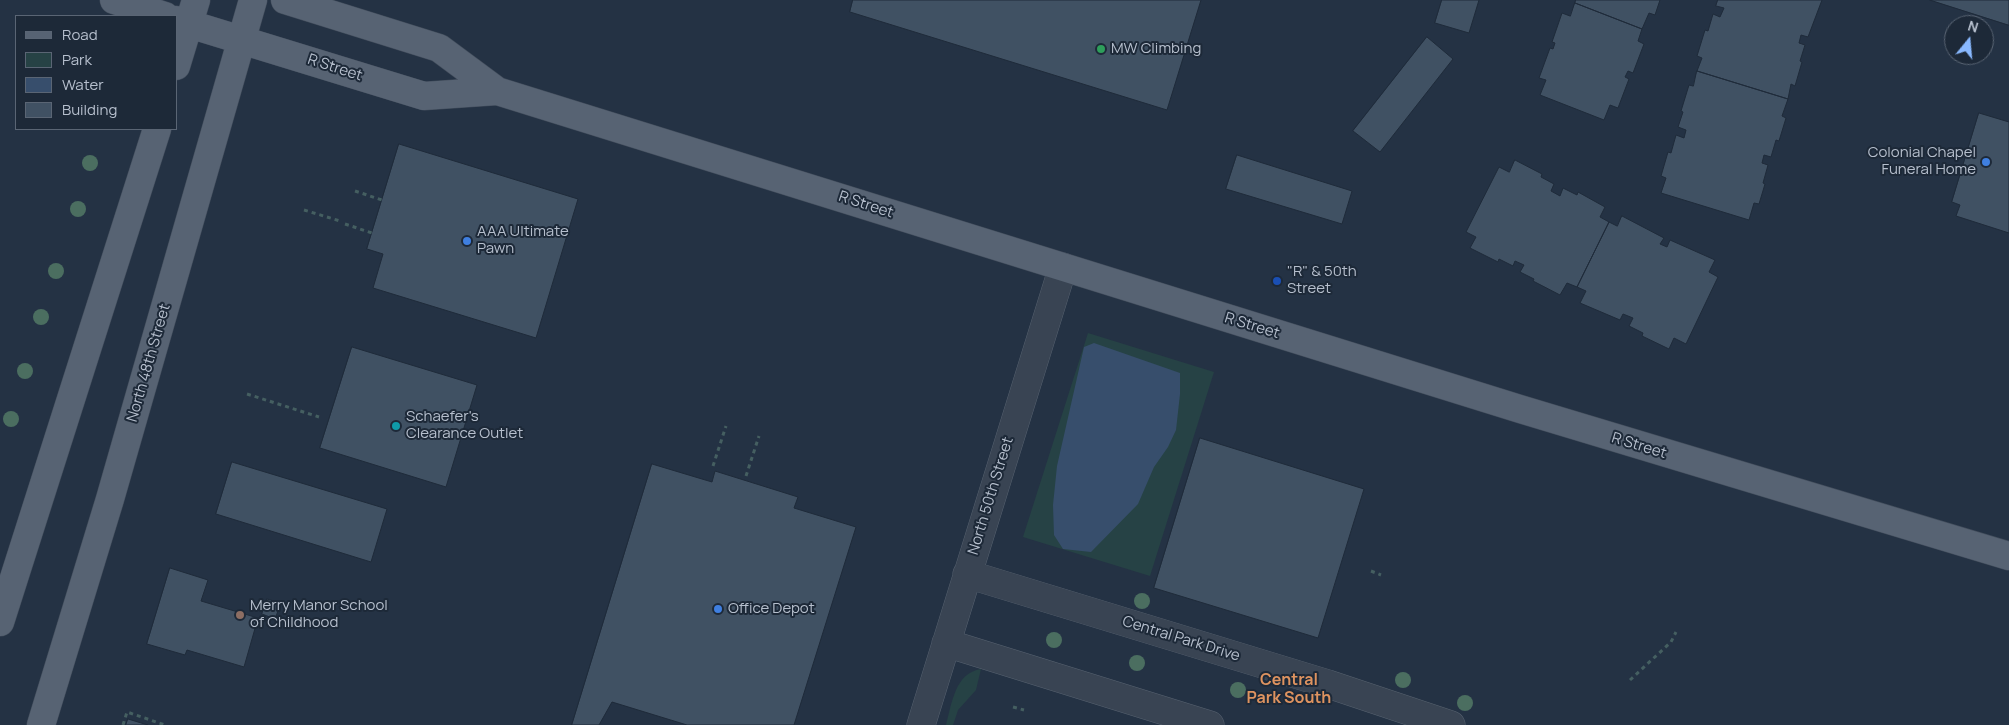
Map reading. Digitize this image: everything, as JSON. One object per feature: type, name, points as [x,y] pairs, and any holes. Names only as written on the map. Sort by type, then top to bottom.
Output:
[{"type":"main road","name":"R Street","points":[[114,0],[182,15],[241,39],[424,96],[497,91]]},
{"type":"main road","name":"North 48th Street","points":[[41,725],[113,489],[252,0]]},
{"type":"main road","name":"R Street","points":[[285,0],[439,48],[497,91],[1705,466],[2009,556]]},
{"type":"main road","points":[[178,49],[182,15]]},
{"type":"main road","points":[[0,622],[156,130]]},
{"type":"street","name":"North 50th Street","points":[[921,725],[1063,267]]},
{"type":"street","name":"Central Park Drive","points":[[967,574],[1328,684],[1451,725]]},
{"type":"street","points":[[946,643],[1210,725]]},
{"type":"path","points":[[355,191],[382,200]]},
{"type":"path","points":[[304,210],[340,221]]},
{"type":"path","points":[[345,224],[372,233]]},
{"type":"path","points":[[247,394],[319,417]]},
{"type":"path","points":[[713,466],[726,426]]},
{"type":"path","points":[[746,476],[759,436]]},
{"type":"path","points":[[1371,571],[1381,575]]},
{"type":"path","points":[[1630,680],[1671,642],[1676,632]]},
{"type":"path","points":[[1013,707],[1024,710]]},
{"type":"path","points":[[123,725],[127,712],[165,725]]},
{"type":"green space","points":[[1088,333],[1214,372],[1150,576],[1023,537]]},
{"type":"green space","points":[[981,669],[976,690],[958,710],[953,725],[946,725],[956,690],[960,683],[965,676]]},
{"type":"water","points":[[1094,343],[1180,373],[1180,394],[1176,430],[1168,447],[1154,467],[1138,504],[1091,552],[1063,549],[1054,535],[1053,505],[1057,466],[1084,347]]},
{"type":"building","points":[[853,0],[1201,0],[1167,110],[850,12]]},
{"type":"building","points":[[1442,0],[1479,0],[1469,33],[1435,23]]},
{"type":"building","points":[[1576,0],[1660,0],[1655,15],[1649,13],[1642,29],[1575,3]]},
{"type":"building","points":[[1718,0],[1822,0],[1808,37],[1801,35],[1799,43],[1805,45],[1800,61],[1802,62],[1795,86],[1791,84],[1788,99],[1697,71],[1702,58],[1697,56],[1705,30],[1708,31],[1713,14],[1720,17],[1724,8],[1716,6]]},
{"type":"building","points":[[1930,0],[2009,0],[2009,25],[1994,20],[1994,15],[1977,15]]},
{"type":"building","points":[[1575,3],[1642,29],[1638,41],[1644,44],[1633,73],[1628,71],[1625,77],[1629,79],[1618,108],[1610,105],[1604,120],[1540,95],[1546,80],[1539,78],[1550,48],[1553,49],[1555,43],[1552,42],[1562,13],[1570,16]]},
{"type":"building","points":[[1427,37],[1453,59],[1380,152],[1353,131]]},
{"type":"building","points":[[1697,71],[1788,99],[1782,116],[1786,118],[1779,141],[1776,140],[1771,157],[1764,155],[1762,163],[1768,165],[1763,183],[1765,184],[1759,204],[1754,203],[1749,220],[1661,193],[1666,178],[1661,176],[1668,152],[1671,153],[1676,135],[1684,138],[1686,130],[1678,127],[1683,112],[1681,111],[1689,85],[1693,86]]},
{"type":"building","name":"Colonial Chapel Funeral Home","points":[[1979,113],[2009,122],[2009,233],[1956,216],[1960,205],[1952,202]]},
{"type":"building","name":"AAA Ultimate Pawn","points":[[399,144],[578,199],[536,338],[373,288],[383,254],[367,249]]},
{"type":"building","points":[[1237,155],[1352,191],[1342,224],[1226,189]]},
{"type":"building","points":[[1515,160],[1542,174],[1541,177],[1554,184],[1551,191],[1560,196],[1563,188],[1577,195],[1578,192],[1605,207],[1600,217],[1609,222],[1577,287],[1567,283],[1560,295],[1520,272],[1524,265],[1515,261],[1513,266],[1499,259],[1498,262],[1470,248],[1476,237],[1466,232],[1499,167],[1509,172]]},
{"type":"building","points":[[1622,216],[1664,238],[1660,244],[1667,247],[1670,240],[1715,260],[1709,272],[1718,277],[1686,344],[1674,338],[1669,349],[1642,336],[1643,333],[1629,326],[1633,318],[1623,314],[1620,320],[1580,303],[1586,291],[1577,287],[1609,222],[1617,226]]},
{"type":"building","name":"Schaefer's Clearance Outlet","points":[[352,347],[477,385],[446,487],[320,448]]},
{"type":"building","points":[[1200,438],[1364,489],[1318,638],[1154,588]]},
{"type":"building","points":[[232,462],[387,509],[371,562],[216,514]]},
{"type":"building","name":"Office Depot","points":[[652,464],[712,482],[715,471],[798,497],[794,508],[856,527],[794,725],[687,725],[612,702],[599,725],[572,725]]},
{"type":"building","name":"Merry Manor School of Childhood","points":[[170,568],[208,580],[201,601],[258,618],[244,667],[187,650],[185,655],[147,644]]},
{"type":"building","points":[[267,599],[281,603],[275,619],[262,614]]},
{"type":"building","points":[[128,719],[148,725],[126,725]]},
{"type":"place","name":"MW Climbing","points":[[1101,49]]},
{"type":"place","name":"Colonial Chapel Funeral Home","points":[[1986,162]]},
{"type":"place","name":"AAA Ultimate Pawn","points":[[467,241]]},
{"type":"place","name":"\"R\" & 50th Street","points":[[1277,281]]},
{"type":"place","name":"Schaefer's Clearance Outlet","points":[[396,426]]},
{"type":"place","name":"Office Depot","points":[[718,609]]},
{"type":"place","name":"Merry Manor School of Childhood","points":[[240,615]]},
{"type":"district","name":"Central Park South","points":[[1289,690]]}]
